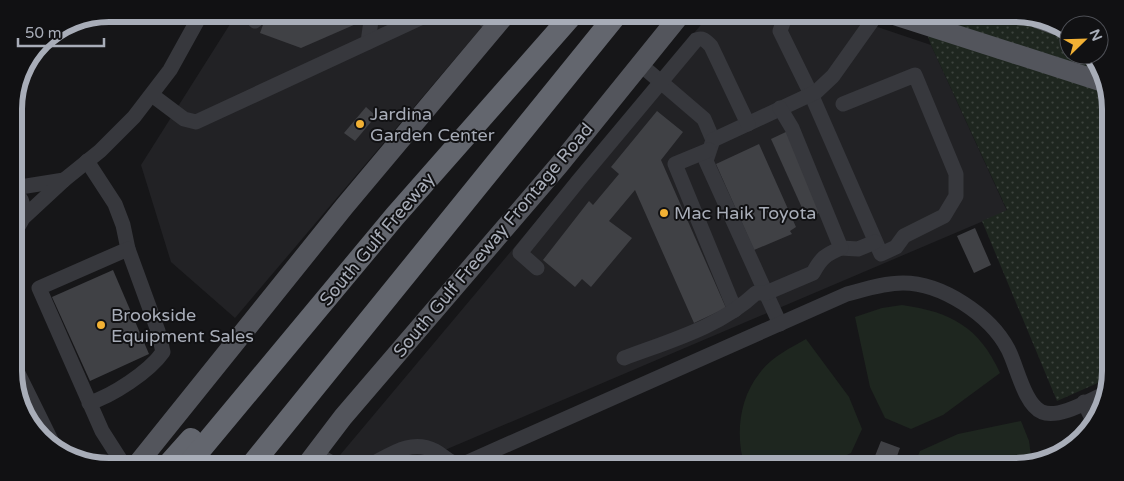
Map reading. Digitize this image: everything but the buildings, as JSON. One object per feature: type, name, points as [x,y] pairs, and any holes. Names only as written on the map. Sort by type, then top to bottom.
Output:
[{"type":"highway","name":"South Gulf Freeway","points":[[193,458],[395,216],[566,22]]},
{"type":"highway","points":[[257,458],[611,22]]},
{"type":"highway","points":[[174,458],[362,238],[440,164]]},
{"type":"highway","points":[[273,458],[355,360],[377,311]]},
{"type":"main road","points":[[142,458],[344,207],[500,22]]},
{"type":"main road","points":[[916,22],[1096,80]]},
{"type":"main road","name":"South Gulf Freeway Frontage Road","points":[[312,458],[343,417],[552,172],[640,65],[665,23]]},
{"type":"street","points":[[23,221],[64,180],[100,151],[128,124],[170,70],[197,22]]},
{"type":"street","points":[[368,42],[371,22]]},
{"type":"street","points":[[382,22],[393,30]]},
{"type":"street","points":[[152,95],[184,119],[196,122],[411,22]]},
{"type":"street","points":[[783,22],[780,31],[811,94],[881,254],[896,247],[904,236],[944,216],[956,196],[956,174],[915,74],[843,104]]},
{"type":"street","points":[[735,310],[675,164],[748,124],[816,92],[833,76],[871,22]]},
{"type":"street","points":[[537,268],[520,253],[696,40],[705,40],[711,46],[748,124]]},
{"type":"street","points":[[640,65],[704,119],[711,145],[706,161],[780,324]]},
{"type":"street","points":[[780,108],[792,128],[842,248]]},
{"type":"street","points":[[87,162],[115,204],[123,225],[128,249],[158,331],[163,352],[156,363],[144,372],[103,399],[89,403]]},
{"type":"street","points":[[23,188],[64,180]]},
{"type":"street","points":[[624,358],[703,328],[743,305],[756,293],[766,293],[813,274],[825,255],[842,248],[858,249],[875,242]]},
{"type":"street","points":[[118,458],[102,431],[39,288],[128,249]]},
{"type":"street","points":[[479,458],[847,294],[876,286],[904,283],[938,289],[959,301],[991,326],[1008,348],[1027,395],[1035,407],[1043,412],[1053,414],[1062,412],[1098,396]]},
{"type":"street","points":[[23,383],[47,431]]},
{"type":"street","points":[[1084,402],[1090,415]]},
{"type":"street","points":[[385,458],[406,447],[425,446],[444,458]]},
{"type":"shaded area","points":[[231,22],[486,22],[235,318],[171,262],[141,165]]},
{"type":"shaded area","points":[[703,22],[863,22],[931,45],[1007,211],[426,458],[338,458]]},
{"type":"shaded area","points":[[923,22],[1014,22],[1048,29],[1059,35],[1059,65],[1089,65],[1099,87],[1102,110],[1101,382],[1057,401],[982,221],[1007,210],[931,45]]},
{"type":"shaded area","points":[[902,305],[935,312],[962,324],[983,344],[1000,373],[943,415],[911,429],[885,418],[870,387],[855,317],[882,308]]},
{"type":"shaded area","points":[[806,339],[849,397],[862,429],[851,453],[841,458],[743,458],[740,431],[743,407],[747,395],[759,374],[781,354]]},
{"type":"shaded area","points":[[1021,421],[1029,441],[1031,457],[917,458],[920,451],[958,434]]},
{"type":"place","name":"Jardina Garden Center","points":[[360,124]]},
{"type":"place","name":"Mac Haik Toyota","points":[[664,213]]},
{"type":"place","name":"Brookside Equipment Sales","points":[[101,325]]}]
